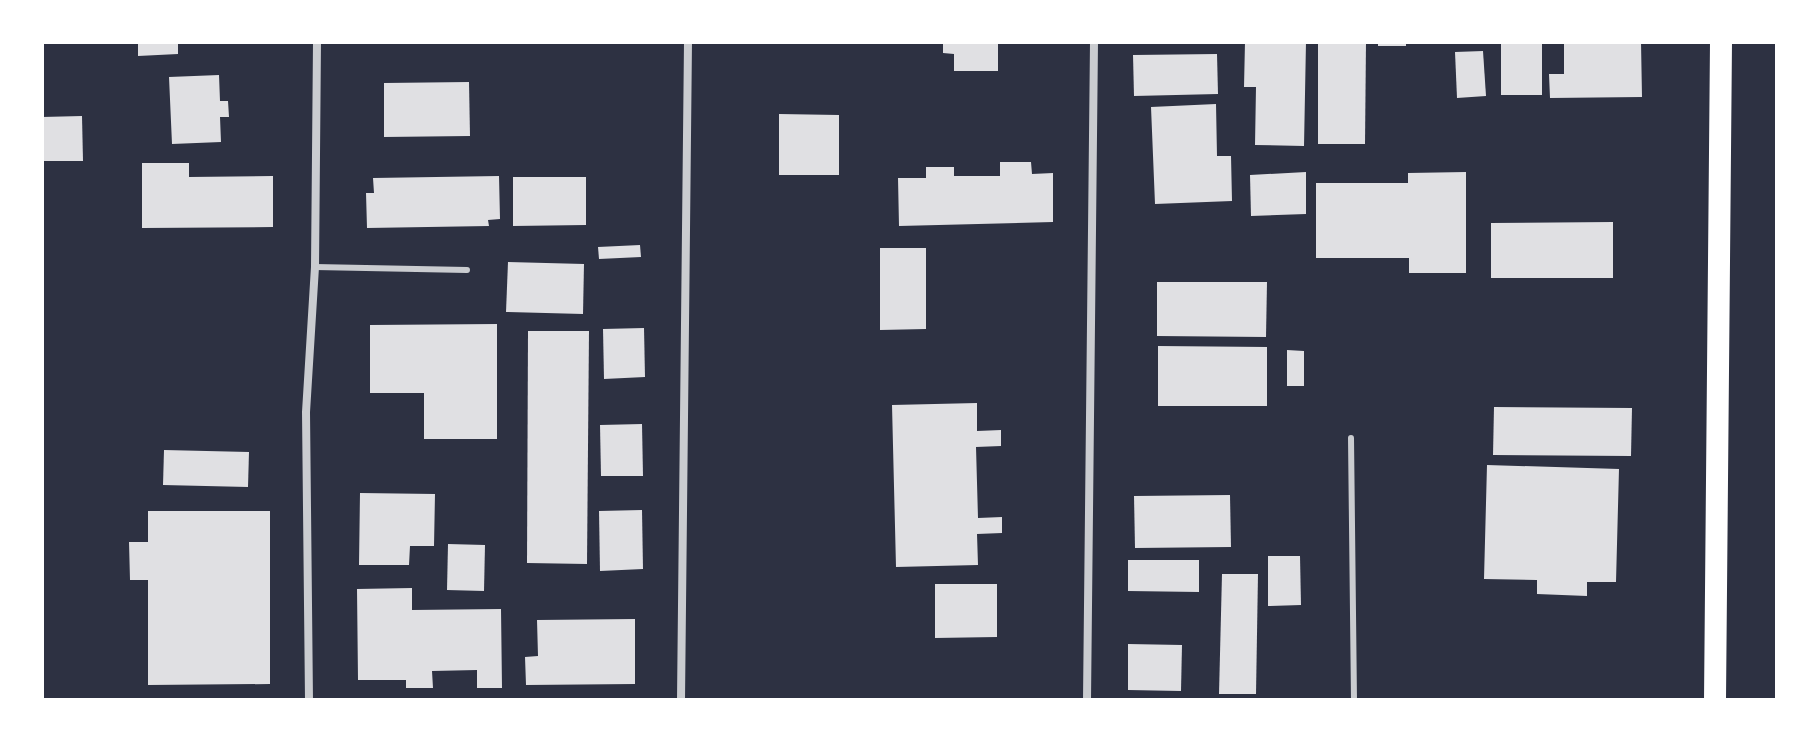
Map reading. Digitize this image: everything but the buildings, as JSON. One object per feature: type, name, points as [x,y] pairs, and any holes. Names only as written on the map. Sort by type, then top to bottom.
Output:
[{"type":"highway","points":[[1715,700],[1721,42]]},
{"type":"street","points":[[309,700],[306,412],[315,267],[317,42]]},
{"type":"street","points":[[681,700],[688,42]]},
{"type":"street","points":[[1087,700],[1094,42]]},
{"type":"lane","points":[[315,267],[467,270]]},
{"type":"lane","points":[[1351,438],[1354,700]]}]
